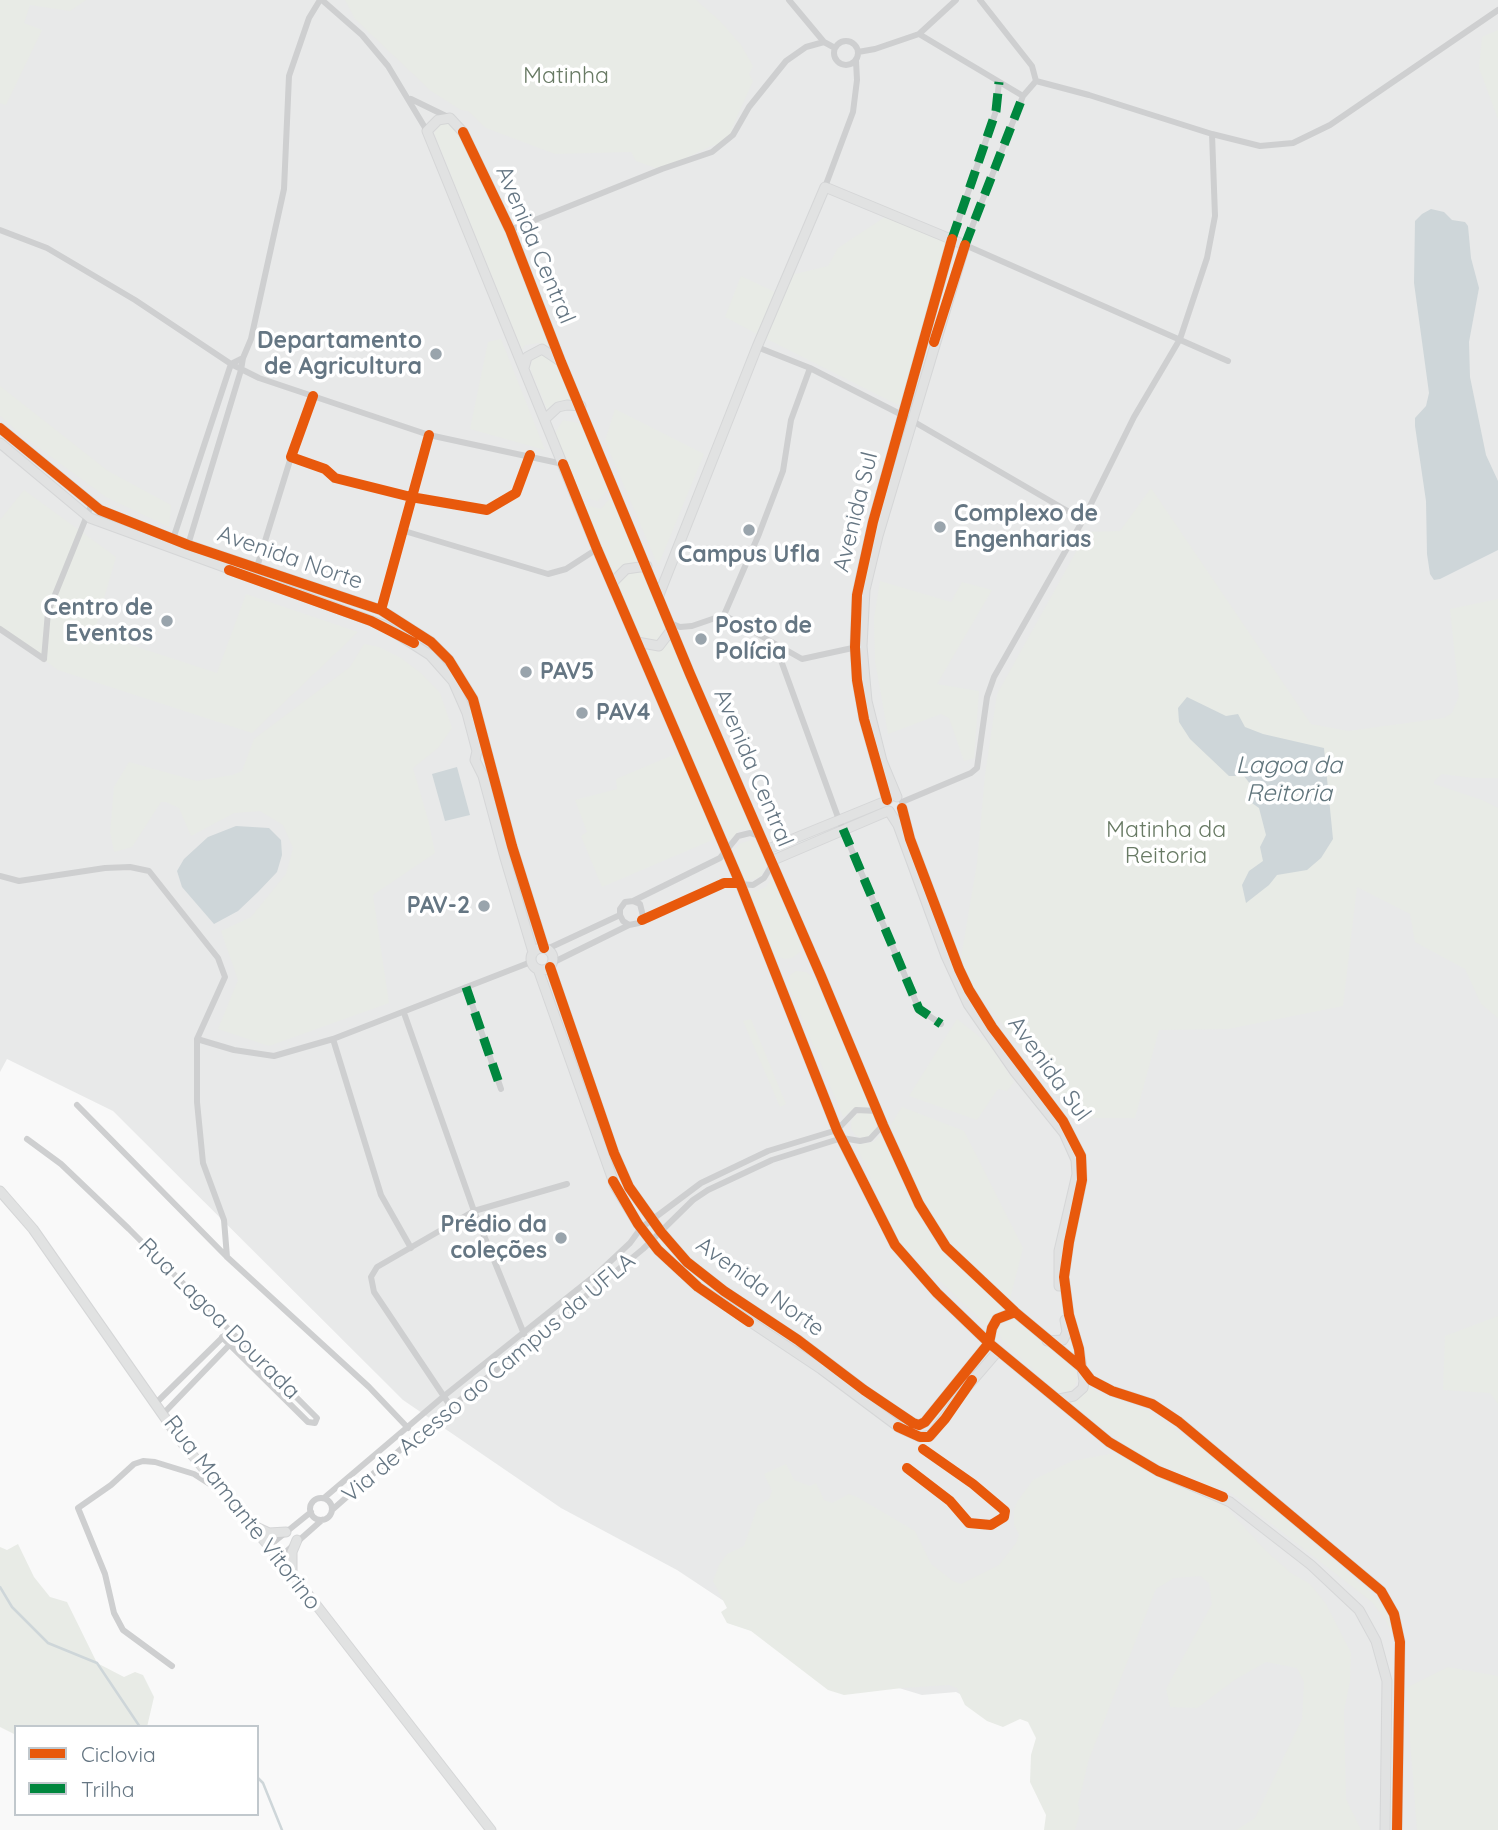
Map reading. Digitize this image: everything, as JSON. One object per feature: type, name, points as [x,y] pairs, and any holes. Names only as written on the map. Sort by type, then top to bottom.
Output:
[{"type":"street","points":[[188,545],[251,339],[284,189],[289,76],[309,18],[321,0],[362,35],[388,66],[427,131],[597,549],[740,883],[840,1134],[895,1245],[937,1293],[989,1343],[1109,1442],[1137,1460],[1223,1497],[1337,1588],[1359,1610],[1369,1625],[1384,1663],[1387,1681],[1385,1830]]},
{"type":"street","points":[[789,0],[824,42],[835,48]]},
{"type":"street","points":[[858,52],[876,49],[919,34],[956,0]]},
{"type":"street","points":[[980,0],[1032,65],[1036,80]]},
{"type":"street","points":[[1036,80],[1260,146],[1293,143],[1331,125],[1498,10]]},
{"type":"street","points":[[919,34],[1023,96]]},
{"type":"street","points":[[510,230],[662,169],[712,152],[733,135],[749,107],[786,61],[806,47],[824,42]]},
{"type":"street","points":[[659,595],[853,113],[858,52],[852,43],[839,43],[835,48],[837,61],[850,65],[856,61]]},
{"type":"street","points":[[965,245],[1023,96],[1036,80]]},
{"type":"street","points":[[952,239],[996,111],[999,82]]},
{"type":"street","points":[[409,99],[450,118]]},
{"type":"street","points":[[427,131],[438,120],[450,118]]},
{"type":"street","name":"Avenida Central","points":[[450,118],[463,132],[510,230],[561,362],[671,626],[919,1204],[946,1247],[1014,1312],[1100,1386],[1152,1404],[1179,1422],[1360,1572],[1389,1602],[1400,1642],[1396,1830]]},
{"type":"street","points":[[888,806],[896,813],[900,802],[971,774],[977,768],[988,697],[994,677],[1083,520],[1134,417],[1180,339],[1207,258],[1215,216],[1212,134]]},
{"type":"street","points":[[825,187],[952,239],[1228,361]]},
{"type":"street","points":[[0,230],[47,248],[135,300],[241,370],[429,435],[563,464]]},
{"type":"street","name":"Avenida Sul","points":[[952,239],[870,566],[858,646],[857,680],[864,719],[888,806],[898,825],[946,956],[968,1004],[1015,1072],[1064,1133],[1076,1160],[1077,1174],[1058,1263],[1061,1304],[1068,1332],[1063,1340],[1047,1341]]},
{"type":"street","name":"Avenida Sul","points":[[907,418],[965,245]]},
{"type":"street","points":[[757,347],[810,368],[907,418],[1083,520]]},
{"type":"street","points":[[524,368],[527,357],[541,349],[561,362]]},
{"type":"street","points":[[173,539],[231,364],[243,358]]},
{"type":"street","points":[[637,642],[659,646],[671,626],[692,626],[724,615],[783,471],[791,420],[810,368]]},
{"type":"street","points":[[257,568],[313,396]]},
{"type":"street","points":[[545,419],[558,407],[566,404],[581,407]]},
{"type":"street","name":"Avenida Norte","points":[[0,428],[100,510],[188,545],[380,611],[431,642],[449,660],[473,699],[523,881],[546,948],[552,955],[551,965],[614,1153],[629,1187],[661,1232],[687,1262],[724,1291],[915,1424],[925,1422],[989,1343],[997,1320],[1014,1312]]},
{"type":"street","points":[[380,611],[429,435]]},
{"type":"street","name":"Avenida Norte","points":[[0,443],[87,516],[383,625],[430,655],[453,681],[467,713],[477,751],[475,760],[479,766],[534,961],[605,1160],[615,1186],[641,1228],[677,1269],[719,1303],[821,1369],[900,1428],[920,1437],[931,1435],[998,1351]]},
{"type":"street","points":[[291,457],[325,469],[335,478],[411,497],[487,510],[516,493],[530,455]]},
{"type":"street","points":[[200,458],[213,462]]},
{"type":"street","points":[[0,629],[44,659],[48,612],[92,503]]},
{"type":"street","points":[[401,530],[548,574],[566,569],[597,549]]},
{"type":"street","points":[[612,583],[626,569],[647,566]]},
{"type":"street","points":[[372,621],[370,614],[380,611]]},
{"type":"street","points":[[380,611],[388,621],[383,625]]},
{"type":"street","points":[[724,615],[802,659],[858,646]]},
{"type":"street","points":[[775,645],[841,825],[919,1009],[941,1024]]},
{"type":"street","name":"Avenida Sul","points":[[858,646],[874,733],[885,769],[900,802],[910,839],[959,969],[992,1027],[1063,1121],[1081,1156],[1082,1180],[1064,1277],[1081,1367]]},
{"type":"street","points":[[477,751],[488,752]]},
{"type":"street","points":[[479,766],[490,764]]},
{"type":"street","points":[[888,806],[891,796],[900,802]]},
{"type":"street","points":[[766,850],[888,806]]},
{"type":"street","points":[[534,961],[544,970],[629,925],[724,883],[753,885],[764,878],[772,863],[841,825]]},
{"type":"street","points":[[629,925],[620,915],[622,905],[720,858],[742,834],[759,835]]},
{"type":"street","points":[[0,876],[19,881],[105,868],[131,867],[149,871],[218,958],[225,977],[197,1039],[197,1102],[203,1163],[224,1220],[227,1257]]},
{"type":"street","points":[[633,901],[643,908],[642,920]]},
{"type":"street","points":[[197,1039],[234,1050],[274,1056],[333,1039],[534,961],[546,948],[620,915]]},
{"type":"street","points":[[466,987],[501,1089]]},
{"type":"street","points":[[404,1013],[474,1211],[524,1334]]},
{"type":"street","points":[[333,1039],[381,1195],[411,1248]]},
{"type":"street","points":[[76,1105],[227,1257],[369,1387],[408,1428]]},
{"type":"street","points":[[840,1134],[856,1110],[877,1111]]},
{"type":"street","points":[[840,1134],[860,1141],[870,1139],[883,1125]]},
{"type":"street","name":"Via de Acesso ao Campus da UFLA","points":[[332,1510],[651,1241],[693,1200],[708,1190],[772,1160],[840,1134]]},
{"type":"street","name":"Via de Acesso ao Campus da UFLA","points":[[324,1498],[444,1396],[598,1273],[630,1243],[641,1228],[701,1182],[768,1151],[840,1134]]},
{"type":"street","name":"Rua Lagoa Dourada","points":[[27,1139],[61,1164],[230,1329],[317,1418],[315,1423],[308,1422],[230,1345]]},
{"type":"street","points":[[451,1407],[374,1292],[372,1277],[377,1267],[474,1211],[567,1184]]},
{"type":"street","name":"Rua Mamante Vitorino","points":[[0,1191],[33,1229],[184,1445],[293,1575],[492,1830]]},
{"type":"street","points":[[156,1403],[230,1329]]},
{"type":"street","points":[[222,1337],[230,1345]]},
{"type":"street","points":[[163,1414],[237,1337]]},
{"type":"street","points":[[1059,1399],[1074,1396],[1083,1388],[1081,1367]]},
{"type":"street","points":[[176,1383],[184,1392]]},
{"type":"street","points":[[172,1666],[122,1630],[114,1613],[105,1574],[79,1508],[111,1485],[123,1472],[143,1461],[194,1474],[225,1494]]},
{"type":"street","points":[[269,1546],[311,1512],[313,1502],[324,1498],[330,1502],[332,1510],[328,1517],[322,1520],[311,1512]]},
{"type":"street","name":"Via de Acesso ao Campus da UFLA","points":[[279,1558],[322,1520]]},
{"type":"street","points":[[251,1525],[269,1533],[286,1532]]},
{"type":"street","points":[[293,1575],[292,1552],[297,1540]]},
{"type":"shaded area","name":"Campus Ufla","points":[[0,0],[1498,0],[1498,1830],[1057,1830],[1039,1715],[991,1710],[956,1692],[922,1695],[889,1685],[748,1617],[677,1570],[561,1508],[403,1400],[113,1111],[7,1059],[0,1072]]},
{"type":"green space","points":[[0,0],[86,0],[70,11],[30,5],[24,23],[42,30],[6,105],[0,103]]},
{"type":"green space","name":"Matinha","points":[[345,0],[696,0],[720,21],[741,45],[753,66],[749,74],[753,81],[732,128],[729,142],[711,146],[661,170],[636,161],[631,152],[555,154],[486,128],[468,111],[461,110],[431,91],[355,19]]},
{"type":"green space","points":[[1498,30],[1498,119],[1479,68],[1482,37]]},
{"type":"green space","points":[[440,124],[450,124],[459,131],[505,232],[549,346],[538,343],[525,345],[522,350],[434,133]]},
{"type":"green space","points":[[888,215],[951,239],[902,407],[763,337],[791,275],[828,266],[838,248]]},
{"type":"green space","points":[[741,276],[779,294],[761,336],[725,317]]},
{"type":"green space","points":[[501,339],[545,450],[470,429],[488,342]]},
{"type":"green space","points":[[544,354],[560,366],[573,400],[556,403],[547,409],[530,368],[533,357]]},
{"type":"green space","points":[[0,386],[108,471],[171,505],[169,527],[106,497],[24,437],[0,416]]},
{"type":"green space","points":[[615,409],[704,454],[658,566],[605,441]]},
{"type":"green space","points":[[563,420],[584,424],[610,487],[598,501],[580,497],[555,433]]},
{"type":"green space","name":"Matinha da Reitoria","points":[[1151,488],[1311,724],[1348,731],[1444,718],[1452,713],[1459,696],[1450,609],[1498,599],[1498,778],[1442,774],[1434,784],[1498,808],[1498,1018],[1481,1004],[1465,969],[1415,942],[1410,914],[1357,887],[1343,1006],[1228,1029],[1159,1030],[1135,1118],[1076,1118],[959,969],[977,863],[985,775],[997,694],[1087,532],[1120,531]]},
{"type":"green space","points":[[24,490],[116,557],[94,633],[217,673],[246,594],[358,632],[252,733],[58,670],[0,627],[0,520]]},
{"type":"green space","points":[[613,494],[643,564],[614,578],[582,504],[601,509]]},
{"type":"green space","points":[[645,570],[669,629],[657,644],[640,639],[617,584],[630,571]]},
{"type":"green space","points":[[880,581],[951,602],[962,582],[992,590],[937,684],[979,691],[974,758],[964,761],[949,718],[941,714],[888,734],[875,661],[874,618]]},
{"type":"green space","points":[[672,634],[752,830],[740,830],[729,841],[643,647],[661,650]]},
{"type":"green space","points":[[364,644],[379,647],[401,658],[422,674],[440,693],[452,728],[438,748],[413,768],[435,853],[373,895],[389,1003],[269,1046],[218,1029],[238,980],[221,931],[251,917],[286,874],[293,848],[283,825],[260,811],[234,813],[191,836],[179,808],[161,802],[132,847],[114,852],[110,832],[114,787],[129,762],[197,781],[242,771],[254,739],[350,667]]},
{"type":"green space","points":[[680,752],[717,838],[602,887],[581,836],[587,832],[575,800],[617,789],[616,779]]},
{"type":"green space","points":[[751,840],[758,842],[768,865],[760,877],[749,881],[744,879],[733,851],[739,844]]},
{"type":"green space","points":[[773,876],[800,942],[800,952],[792,958],[776,956],[771,950],[747,891],[766,887]]},
{"type":"green space","points":[[796,971],[806,972],[814,978],[871,1107],[856,1107],[843,1117],[788,985],[790,975]]},
{"type":"green space","points":[[751,1019],[786,1104],[780,1107],[743,1021]]},
{"type":"green space","points":[[957,1019],[990,1045],[1014,1082],[1007,1091],[998,1089],[977,1120],[909,1096]]},
{"type":"green space","points":[[902,1107],[964,1131],[1023,1248],[1010,1299],[952,1245],[924,1202],[890,1126]]},
{"type":"green space","points":[[864,1112],[873,1116],[877,1125],[873,1134],[864,1138],[855,1134],[851,1125],[855,1116]]},
{"type":"green space","points":[[883,1133],[911,1202],[934,1240],[950,1259],[1006,1308],[997,1313],[988,1327],[899,1242],[856,1145],[873,1142]]},
{"type":"green space","points":[[1498,1316],[1498,1404],[1490,1393],[1443,1390],[1445,1336]]},
{"type":"green space","points":[[1008,1318],[1019,1321],[1073,1365],[1078,1379],[1073,1389],[1065,1393],[1054,1389],[1003,1342],[998,1331]]},
{"type":"green space","points":[[1088,1385],[1097,1392],[1150,1411],[1232,1471],[1377,1598],[1392,1620],[1398,1644],[1372,1602],[1241,1500],[1228,1491],[1137,1453],[1141,1462],[1168,1476],[1182,1476],[1215,1487],[1223,1504],[1266,1551],[1291,1573],[1310,1584],[1326,1604],[1351,1653],[1350,1681],[1344,1711],[1346,1799],[1361,1830],[1236,1830],[1255,1818],[1302,1719],[1304,1682],[1297,1668],[1266,1662],[1236,1679],[1197,1708],[1170,1707],[1166,1689],[1212,1604],[1209,1583],[1200,1576],[1174,1578],[1156,1589],[1089,1759],[1075,1830],[1044,1830],[1046,1815],[1030,1782],[1031,1755],[1036,1738],[1028,1722],[1020,1719],[1003,1727],[987,1721],[965,1705],[957,1688],[949,1685],[844,1695],[828,1690],[751,1631],[727,1623],[721,1612],[727,1608],[713,1581],[727,1554],[744,1546],[758,1505],[769,1499],[772,1491],[764,1474],[786,1464],[794,1480],[810,1486],[816,1483],[824,1500],[832,1503],[849,1494],[857,1497],[915,1531],[931,1564],[961,1584],[999,1565],[1016,1543],[1019,1535],[1014,1524],[1014,1510],[1033,1480],[1072,1461],[1131,1450],[1070,1402],[1084,1393]]},
{"type":"green space","points":[[18,1544],[34,1577],[50,1597],[67,1602],[97,1663],[124,1677],[135,1672],[143,1675],[154,1697],[147,1725],[14,1725],[14,1734],[0,1727],[0,1547],[7,1550]]},
{"type":"green space","points":[[1448,1667],[1498,1676],[1498,1830],[1417,1830],[1406,1688]]},
{"type":"water","points":[[1431,209],[1444,212],[1452,220],[1465,222],[1468,226],[1471,258],[1479,288],[1469,342],[1470,377],[1486,455],[1498,481],[1498,550],[1434,580],[1430,574],[1427,554],[1426,501],[1415,426],[1415,418],[1426,406],[1429,393],[1414,283],[1415,221]]},
{"type":"water","name":"Lagoa da Reitoria","points":[[1187,697],[1226,716],[1238,714],[1245,727],[1263,734],[1324,748],[1333,839],[1321,858],[1307,870],[1277,875],[1246,903],[1242,885],[1249,871],[1263,861],[1260,847],[1266,835],[1259,808],[1245,798],[1251,785],[1244,776],[1229,776],[1190,739],[1179,722],[1178,708]]},
{"type":"water","points":[[457,767],[470,815],[445,821],[432,774]]},
{"type":"water","points":[[236,826],[269,828],[281,840],[282,855],[277,872],[258,892],[238,911],[214,924],[182,887],[177,871],[184,859],[208,837]]},
{"type":"waterway","points":[[0,1587],[12,1607],[48,1643],[97,1663],[139,1725]]},
{"type":"waterway","points":[[259,1779],[282,1830]]},
{"type":"marked path","points":[[952,239],[996,111],[999,82]]},
{"type":"marked path","points":[[965,245],[1023,96]]},
{"type":"marked path","points":[[843,829],[919,1009],[941,1024]]},
{"type":"marked path","points":[[466,987],[501,1089]]},
{"type":"cycle path","points":[[463,132],[510,230],[561,362],[690,674],[919,1204],[946,1247],[1015,1312],[1081,1367],[1091,1380],[1112,1391],[1152,1404],[1179,1422],[1381,1591],[1394,1614],[1400,1642],[1397,1830]]},
{"type":"cycle path","points":[[887,800],[864,719],[857,680],[857,595],[873,522],[952,239]]},
{"type":"cycle path","points":[[934,342],[965,245]]},
{"type":"cycle path","points":[[313,396],[291,457],[325,469],[335,478],[411,497],[487,510],[516,493],[530,455]]},
{"type":"cycle path","points":[[0,428],[100,510],[188,545],[381,610],[431,642],[449,660],[473,699],[512,846],[544,948]]},
{"type":"cycle path","points":[[381,610],[429,435]]},
{"type":"cycle path","points":[[563,464],[740,883],[837,1130],[895,1245],[937,1293],[989,1343],[1109,1442],[1158,1471],[1223,1497]]},
{"type":"cycle path","points":[[229,570],[371,621],[414,643]]},
{"type":"cycle path","points":[[902,808],[910,839],[969,990],[992,1027],[1063,1121],[1081,1156],[1082,1180],[1064,1277],[1069,1315],[1081,1367]]},
{"type":"cycle path","points":[[642,920],[724,883],[740,883]]},
{"type":"cycle path","points":[[550,967],[614,1153],[629,1187],[661,1232],[687,1262],[724,1291],[798,1340],[864,1390],[919,1425],[925,1422],[989,1343],[997,1319],[1015,1312]]},
{"type":"cycle path","points":[[613,1181],[638,1224],[658,1250],[698,1287],[749,1322]]},
{"type":"cycle path","points":[[898,1427],[920,1437],[929,1437],[972,1380]]},
{"type":"cycle path","points":[[907,1468],[950,1501],[969,1523],[991,1525],[1004,1517],[1005,1511],[973,1484],[923,1449]]},
{"type":"place","name":"Departamento de Agricultura","points":[[436,354]]},
{"type":"place","name":"Complexo de Engenharias","points":[[940,527]]},
{"type":"place","name":"Campus Ufla","points":[[749,530]]},
{"type":"place","name":"Centro de Eventos","points":[[167,621]]},
{"type":"place","name":"Posto de Polícia","points":[[701,639]]},
{"type":"place","name":"PAV5","points":[[526,672]]},
{"type":"place","name":"PAV4","points":[[582,713]]},
{"type":"place","name":"PAV-2","points":[[484,906]]},
{"type":"place","name":"Prédio da coleções","points":[[561,1238]]}]
